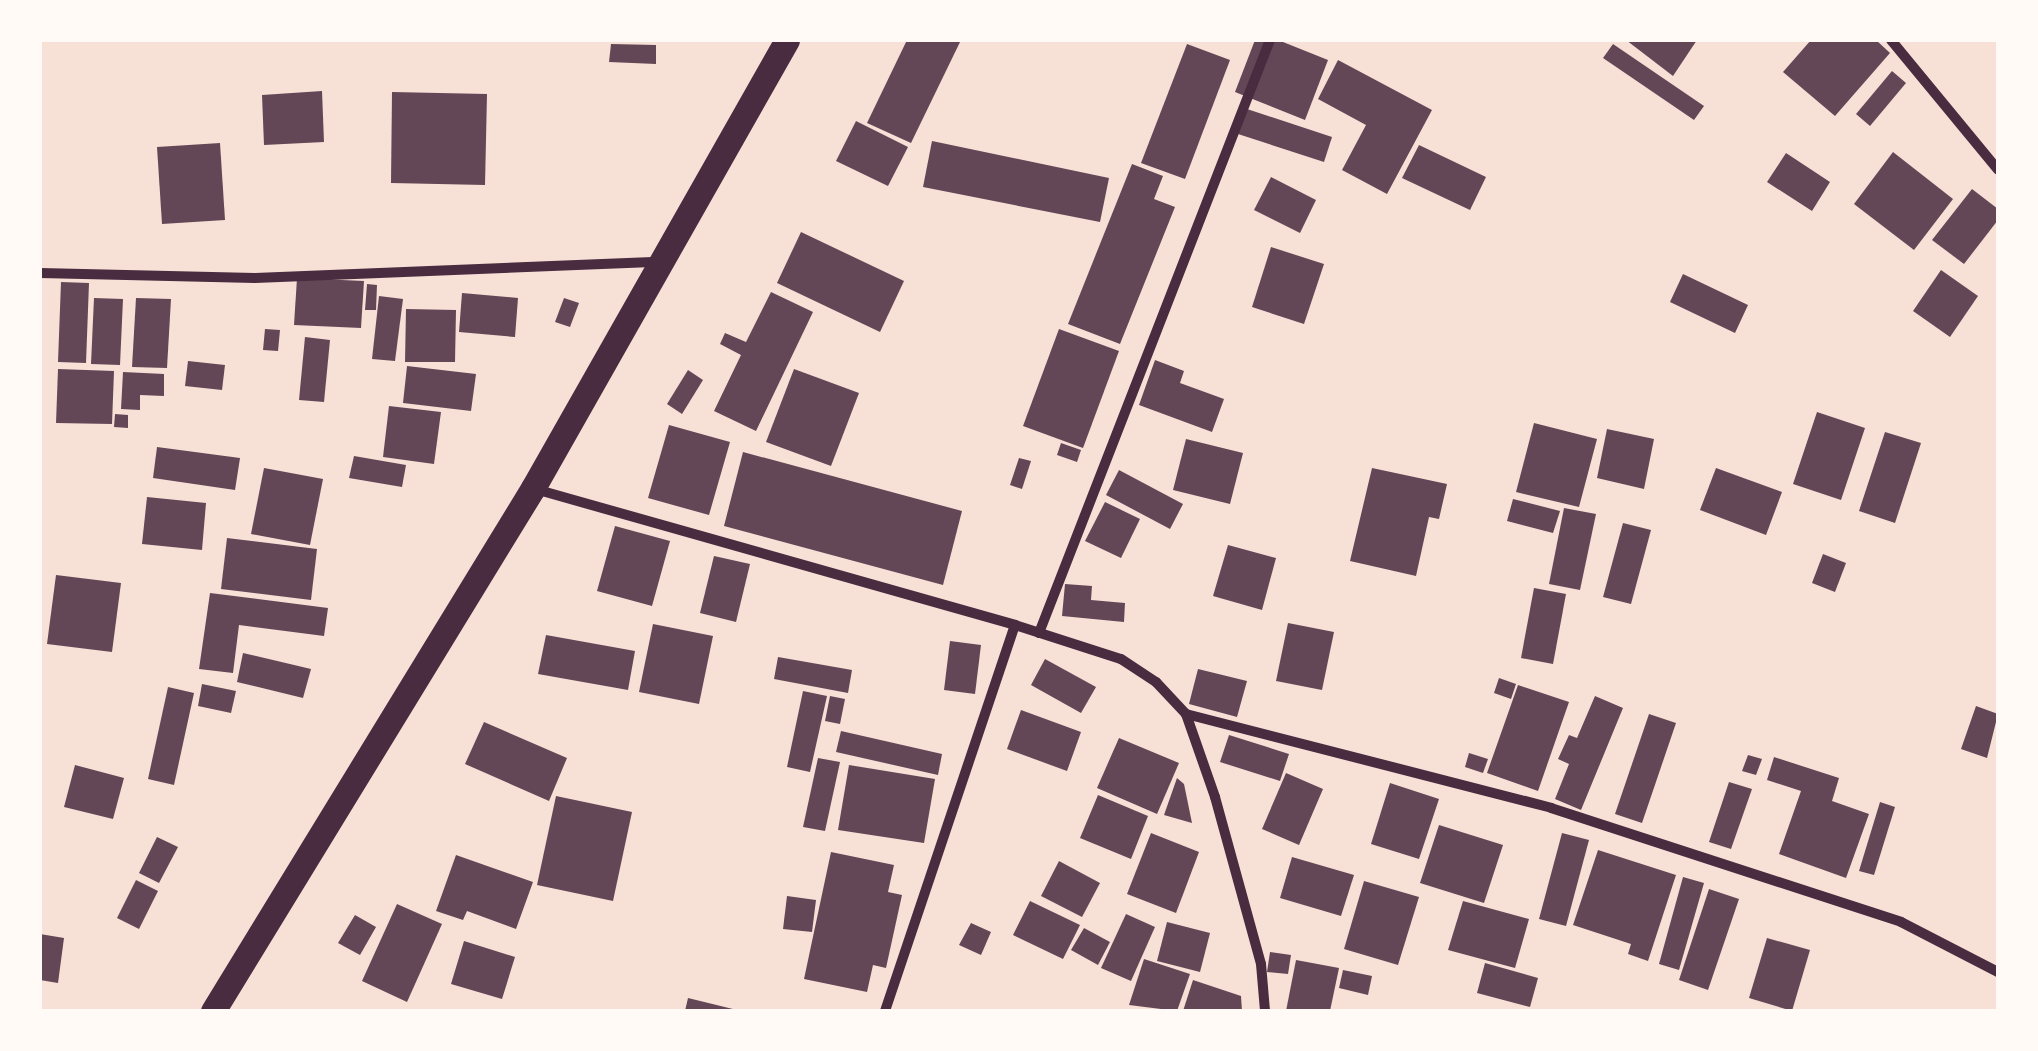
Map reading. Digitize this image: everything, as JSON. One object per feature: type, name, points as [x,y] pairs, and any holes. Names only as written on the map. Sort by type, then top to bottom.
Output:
[{"type":"highway","points":[[213,1011],[533,488],[787,40]]},
{"type":"street","points":[[1039,634],[1270,40]]},
{"type":"street","points":[[1891,40],[1998,170]]},
{"type":"street","points":[[40,274],[255,278],[660,262]]},
{"type":"street","points":[[533,488],[1015,625],[1121,659],[1156,682],[1186,714],[1261,964],[1265,1011]]},
{"type":"street","points":[[885,1011],[1015,625]]},
{"type":"street","points":[[1186,714],[1551,808],[1900,922],[1998,972]]},
{"type":"building","points":[[907,40],[961,40],[911,143],[867,123]]},
{"type":"building","points":[[1255,40],[1278,40],[1328,60],[1305,120],[1235,92]]},
{"type":"building","points":[[1626,40],[1697,40],[1673,76]]},
{"type":"building","points":[[1811,40],[1876,40],[1890,53],[1835,116],[1783,72]]},
{"type":"building","points":[[611,44],[656,45],[656,64],[609,62]]},
{"type":"building","points":[[1187,44],[1230,60],[1185,179],[1141,163]]},
{"type":"building","points":[[1613,44],[1704,106],[1694,120],[1603,58]]},
{"type":"building","points":[[1338,60],[1432,110],[1387,194],[1342,170],[1366,125],[1318,99]]},
{"type":"building","points":[[1892,71],[1906,83],[1870,126],[1856,114]]},
{"type":"building","points":[[322,91],[324,142],[264,145],[262,95]]},
{"type":"building","points":[[392,92],[487,94],[485,185],[391,183]]},
{"type":"building","points":[[1247,109],[1332,137],[1324,162],[1238,134]]},
{"type":"building","points":[[856,121],[908,147],[888,186],[836,161]]},
{"type":"building","points":[[932,141],[1109,178],[1100,222],[923,187]]},
{"type":"building","points":[[220,143],[225,220],[162,224],[157,147]]},
{"type":"building","points":[[1419,145],[1486,177],[1470,210],[1402,178]]},
{"type":"building","points":[[1893,152],[1953,199],[1914,250],[1854,204]]},
{"type":"building","points":[[1786,153],[1830,182],[1812,211],[1767,182]]},
{"type":"building","points":[[1132,164],[1163,176],[1154,199],[1175,207],[1120,344],[1068,324]]},
{"type":"building","points":[[1271,177],[1316,200],[1300,233],[1254,210]]},
{"type":"building","points":[[1972,189],[1998,209],[1998,220],[1964,264],[1932,240]]},
{"type":"building","points":[[801,232],[904,281],[880,332],[777,283]]},
{"type":"building","points":[[1271,247],[1324,264],[1304,324],[1252,307]]},
{"type":"building","points":[[1941,270],[1978,296],[1950,337],[1913,311]]},
{"type":"building","points":[[1683,274],[1748,305],[1735,333],[1670,302]]},
{"type":"building","points":[[297,278],[364,281],[361,328],[294,325]]},
{"type":"building","points":[[61,282],[89,283],[86,363],[58,362]]},
{"type":"building","points":[[367,284],[377,285],[376,310],[365,310]]},
{"type":"building","points":[[771,292],[813,312],[756,431],[714,411],[741,355],[720,344],[725,333],[746,342]]},
{"type":"building","points":[[462,293],[518,298],[515,337],[459,332]]},
{"type":"building","points":[[379,296],[403,299],[395,361],[372,359]]},
{"type":"building","points":[[94,298],[123,299],[120,365],[91,364]]},
{"type":"building","points":[[136,298],[171,299],[167,368],[132,367]]},
{"type":"building","points":[[564,298],[579,303],[570,327],[555,322]]},
{"type":"building","points":[[406,309],[456,310],[455,362],[405,362]]},
{"type":"building","points":[[265,329],[280,330],[278,351],[263,350]]},
{"type":"building","points":[[1059,329],[1119,351],[1083,448],[1023,426]]},
{"type":"building","points":[[305,337],[330,340],[324,402],[299,400]]},
{"type":"building","points":[[1155,360],[1184,371],[1180,383],[1224,399],[1212,432],[1139,405]]},
{"type":"building","points":[[188,361],[225,365],[222,390],[185,386]]},
{"type":"building","points":[[407,366],[476,374],[471,411],[403,403]]},
{"type":"building","points":[[58,369],[114,371],[112,424],[56,423]]},
{"type":"building","points":[[794,369],[859,393],[831,466],[766,442]]},
{"type":"building","points":[[688,370],[703,380],[682,414],[667,404]]},
{"type":"building","points":[[123,372],[164,374],[164,396],[140,395],[140,410],[121,409]]},
{"type":"building","points":[[389,406],[441,412],[434,464],[383,457]]},
{"type":"building","points":[[1817,412],[1865,428],[1841,500],[1793,484]]},
{"type":"building","points":[[115,414],[128,415],[128,428],[114,427]]},
{"type":"building","points":[[1534,423],[1597,439],[1579,507],[1516,492]]},
{"type":"building","points":[[669,425],[730,442],[709,515],[648,498]]},
{"type":"building","points":[[1607,429],[1654,439],[1644,489],[1597,478]]},
{"type":"building","points":[[1885,432],[1921,443],[1895,523],[1859,511]]},
{"type":"building","points":[[1186,439],[1243,453],[1230,504],[1173,490]]},
{"type":"building","points":[[1061,443],[1081,450],[1077,462],[1057,455]]},
{"type":"building","points":[[157,447],[240,458],[235,490],[153,478]]},
{"type":"building","points":[[743,452],[962,511],[943,585],[724,526]]},
{"type":"building","points":[[354,456],[406,465],[402,487],[349,478]]},
{"type":"building","points":[[1019,458],[1031,461],[1022,489],[1010,485]]},
{"type":"building","points":[[264,468],[323,479],[310,545],[251,534]]},
{"type":"building","points":[[1372,468],[1447,484],[1439,519],[1429,517],[1416,576],[1350,561]]},
{"type":"building","points":[[1716,468],[1782,492],[1766,535],[1700,510]]},
{"type":"building","points":[[1119,470],[1183,504],[1170,529],[1106,495]]},
{"type":"building","points":[[147,497],[206,503],[202,550],[142,544]]},
{"type":"building","points":[[1513,499],[1560,511],[1553,533],[1507,521]]},
{"type":"building","points":[[1105,502],[1140,519],[1121,558],[1085,541]]},
{"type":"building","points":[[1564,508],[1596,514],[1580,590],[1549,584]]},
{"type":"building","points":[[1623,523],[1651,530],[1631,604],[1603,597]]},
{"type":"building","points":[[615,526],[670,541],[652,606],[597,591]]},
{"type":"building","points":[[227,538],[317,549],[311,600],[221,589]]},
{"type":"building","points":[[1228,545],[1276,558],[1262,610],[1213,596]]},
{"type":"building","points":[[1823,554],[1846,563],[1835,592],[1812,583]]},
{"type":"building","points":[[714,556],[750,564],[736,622],[700,613]]},
{"type":"building","points":[[56,575],[121,583],[112,652],[47,644]]},
{"type":"building","points":[[1065,584],[1092,586],[1091,600],[1125,603],[1124,622],[1062,616]]},
{"type":"building","points":[[1534,588],[1566,594],[1553,664],[1521,658]]},
{"type":"building","points":[[210,593],[328,608],[324,636],[239,625],[233,673],[199,669]]},
{"type":"building","points":[[1288,623],[1334,632],[1322,690],[1276,681]]},
{"type":"building","points":[[653,624],[713,636],[699,704],[639,692]]},
{"type":"building","points":[[546,635],[635,651],[628,690],[538,674]]},
{"type":"building","points":[[950,641],[981,645],[975,694],[944,690]]},
{"type":"building","points":[[243,653],[311,669],[303,698],[237,682]]},
{"type":"building","points":[[778,657],[852,670],[848,693],[774,679]]},
{"type":"building","points":[[1045,659],[1096,687],[1081,713],[1031,685]]},
{"type":"building","points":[[1198,669],[1247,681],[1237,717],[1189,704]]},
{"type":"building","points":[[1499,678],[1516,684],[1511,699],[1494,693]]},
{"type":"building","points":[[202,684],[236,691],[231,713],[198,706]]},
{"type":"building","points":[[1518,685],[1569,702],[1538,791],[1487,773]]},
{"type":"building","points":[[168,687],[194,693],[174,785],[148,779]]},
{"type":"building","points":[[803,691],[827,696],[810,772],[787,767]]},
{"type":"building","points":[[830,696],[845,699],[840,724],[825,721]]},
{"type":"building","points":[[1595,696],[1623,708],[1581,810],[1555,799],[1569,764],[1558,759],[1569,735],[1577,738]]},
{"type":"building","points":[[1976,706],[1998,714],[1987,758],[1961,749]]},
{"type":"building","points":[[1021,710],[1081,732],[1067,771],[1007,749]]},
{"type":"building","points":[[1649,714],[1676,723],[1642,823],[1615,814]]},
{"type":"building","points":[[484,722],[567,758],[549,801],[465,764]]},
{"type":"building","points":[[841,731],[942,754],[938,775],[836,752]]},
{"type":"building","points":[[1229,735],[1289,754],[1280,781],[1220,762]]},
{"type":"building","points":[[1119,738],[1179,763],[1157,814],[1097,788]]},
{"type":"building","points":[[1469,753],[1488,759],[1483,773],[1465,767]]},
{"type":"building","points":[[1748,755],[1762,759],[1756,775],[1742,771]]},
{"type":"building","points":[[1774,757],[1839,778],[1832,801],[1869,814],[1846,878],[1779,854],[1801,791],[1767,780]]},
{"type":"building","points":[[818,758],[840,762],[825,831],[803,827]]},
{"type":"building","points":[[75,765],[124,778],[113,819],[64,807]]},
{"type":"building","points":[[849,765],[935,779],[924,843],[838,830]]},
{"type":"building","points":[[1286,773],[1323,789],[1299,845],[1262,829]]},
{"type":"building","points":[[1177,778],[1184,784],[1192,823],[1164,815]]},
{"type":"building","points":[[1729,782],[1752,789],[1731,849],[1709,842]]},
{"type":"building","points":[[1390,783],[1439,799],[1419,859],[1371,844]]},
{"type":"building","points":[[1098,795],[1148,816],[1131,859],[1080,838]]},
{"type":"building","points":[[556,796],[632,812],[613,901],[537,885]]},
{"type":"building","points":[[1880,802],[1895,807],[1874,875],[1859,871]]},
{"type":"building","points":[[1439,825],[1503,845],[1484,903],[1420,883]]},
{"type":"building","points":[[1151,833],[1199,852],[1176,913],[1127,894]]},
{"type":"building","points":[[1562,833],[1589,840],[1566,926],[1539,919]]},
{"type":"building","points":[[157,837],[178,847],[159,883],[139,873]]},
{"type":"building","points":[[1598,850],[1676,875],[1648,961],[1628,954],[1631,944],[1573,925]]},
{"type":"building","points":[[831,852],[894,865],[888,892],[902,895],[886,968],[873,965],[867,992],[804,979]]},
{"type":"building","points":[[456,855],[533,882],[516,929],[467,911],[463,920],[436,911]]},
{"type":"building","points":[[1292,857],[1354,875],[1341,916],[1280,898]]},
{"type":"building","points":[[1059,861],[1100,883],[1082,917],[1041,896]]},
{"type":"building","points":[[1683,877],[1704,883],[1679,970],[1659,964]]},
{"type":"building","points":[[136,880],[158,891],[139,929],[117,918]]},
{"type":"building","points":[[1364,881],[1419,897],[1398,965],[1344,949]]},
{"type":"building","points":[[1709,889],[1739,899],[1708,990],[1679,980]]},
{"type":"building","points":[[787,896],[816,900],[812,932],[783,929]]},
{"type":"building","points":[[1030,901],[1080,925],[1063,959],[1013,935]]},
{"type":"building","points":[[1463,901],[1529,919],[1515,968],[1448,950]]},
{"type":"building","points":[[397,904],[442,924],[407,1002],[362,981]]},
{"type":"building","points":[[1126,914],[1155,927],[1131,981],[1101,968]]},
{"type":"building","points":[[355,915],[376,927],[360,955],[338,943]]},
{"type":"building","points":[[1167,922],[1210,933],[1200,972],[1157,961]]},
{"type":"building","points":[[971,923],[991,932],[981,955],[959,945]]},
{"type":"building","points":[[1084,928],[1110,942],[1098,965],[1071,950]]},
{"type":"building","points":[[40,934],[64,938],[58,983],[40,980]]},
{"type":"building","points":[[1767,938],[1810,950],[1792,1011],[1749,998]]},
{"type":"building","points":[[464,941],[515,957],[502,999],[451,984]]},
{"type":"building","points":[[1270,952],[1291,955],[1288,974],[1267,972]]},
{"type":"building","points":[[1144,959],[1190,974],[1177,1011],[1129,1005]]},
{"type":"building","points":[[1296,960],[1339,968],[1330,1011],[1286,1011]]},
{"type":"building","points":[[1485,963],[1538,978],[1530,1007],[1477,993]]},
{"type":"building","points":[[1343,970],[1372,976],[1368,995],[1339,988]]},
{"type":"building","points":[[1193,980],[1241,996],[1242,1011],[1183,1011]]},
{"type":"building","points":[[688,998],[737,1010],[737,1011],[685,1011]]}]
